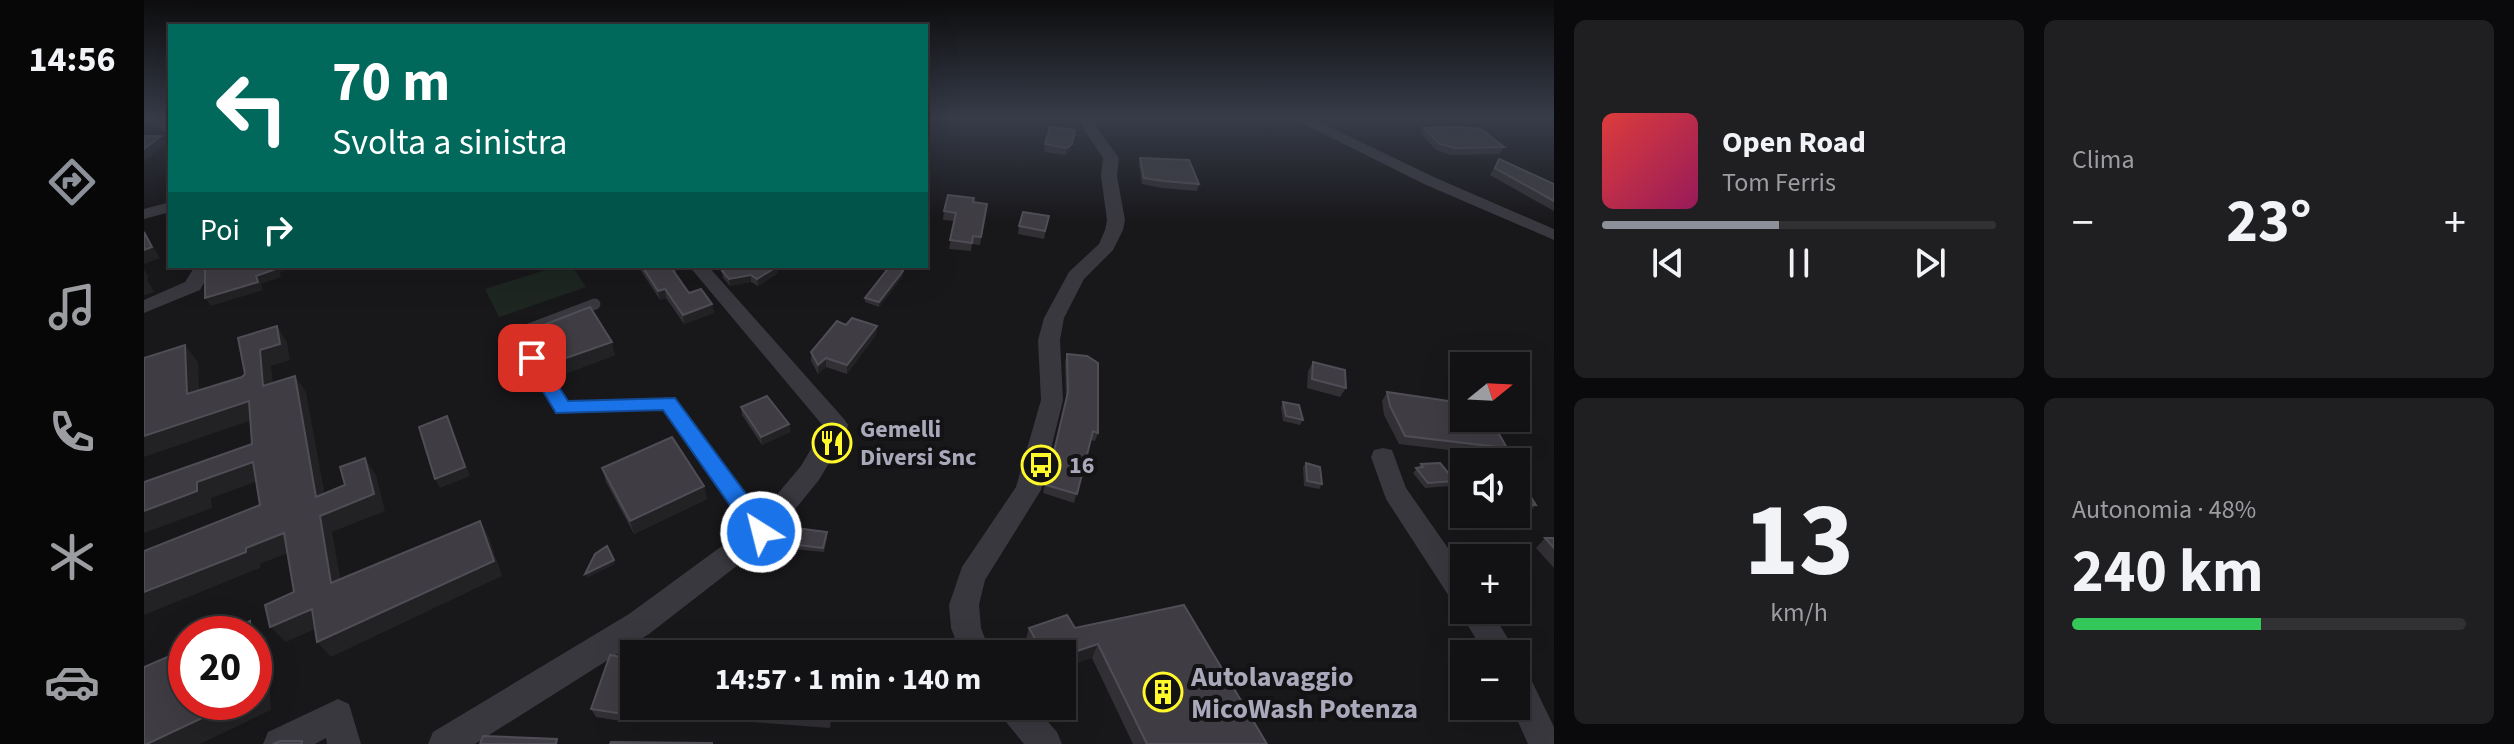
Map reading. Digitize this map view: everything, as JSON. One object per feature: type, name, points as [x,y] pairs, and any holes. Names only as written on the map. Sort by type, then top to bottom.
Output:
[{"type":"street","points":[[971,640],[964,605],[972,576],[1028,490],[1052,400],[1049,340],[1054,318],[1076,276],[1107,246],[1114,230],[1116,220],[1109,176],[1111,158],[1107,153]]},
{"type":"street","points":[[1371,153],[1554,235]]},
{"type":"street","points":[[144,214],[168,208]]},
{"type":"street","points":[[144,307],[193,286],[203,268]]},
{"type":"street","points":[[445,744],[639,624],[761,532],[810,473],[833,436],[836,425],[700,268]]},
{"type":"street","points":[[1383,457],[1395,492],[1450,574]]},
{"type":"street","points":[[1530,712],[1545,744]]},
{"type":"street","points":[[280,744],[338,715],[344,744]]},
{"type":"street","points":[[1025,720],[1045,744]]},
{"type":"lane","points":[[595,304],[516,334],[563,408],[669,403],[761,532]]},
{"type":"shaded area","points":[[552,268],[573,268],[586,287],[499,317],[485,289]]},
{"type":"building","points":[[1140,158],[1189,160],[1199,184],[1144,178]]},
{"type":"building","points":[[1499,159],[1554,184],[1554,201],[1495,168]]},
{"type":"building","points":[[948,195],[974,198],[973,202],[987,204],[981,237],[973,236],[972,243],[950,240],[956,213],[944,211]]},
{"type":"building","points":[[1023,212],[1049,216],[1045,231],[1019,226]]},
{"type":"building","points":[[144,232],[152,247],[144,250]]},
{"type":"building","points":[[643,268],[671,268],[689,293],[701,289],[712,304],[683,315],[665,289],[658,291]]},
{"type":"building","points":[[727,268],[775,268],[757,279],[751,275],[729,279],[722,271]]},
{"type":"building","points":[[888,268],[903,271],[879,302],[865,298]]},
{"type":"building","points":[[205,269],[276,269],[256,276],[258,282],[205,298]]},
{"type":"building","points":[[590,307],[612,342],[549,364],[528,331]]},
{"type":"building","points":[[852,318],[877,326],[847,365],[826,358],[818,365],[811,352],[837,321],[846,325]]},
{"type":"building","points":[[277,326],[280,344],[260,350],[263,386],[295,376],[316,497],[345,485],[340,467],[365,458],[374,494],[320,516],[331,583],[480,521],[494,561],[317,642],[312,609],[272,626],[272,616],[268,616],[265,605],[294,592],[284,533],[246,548],[246,552],[144,592],[144,551],[260,505],[253,462],[197,482],[197,491],[144,511],[144,482],[252,444],[249,401],[144,436],[144,358],[185,345],[187,394],[245,374],[238,338]]},
{"type":"building","points":[[1067,354],[1087,356],[1098,363],[1098,433],[1093,431],[1077,494],[1046,485],[1068,392]]},
{"type":"building","points":[[1313,362],[1345,370],[1346,388],[1312,379]]},
{"type":"building","points":[[1387,392],[1450,401],[1450,432],[1498,432],[1507,448],[1405,436],[1390,406]]},
{"type":"building","points":[[767,396],[789,424],[761,437],[741,407]]},
{"type":"building","points":[[1283,402],[1299,405],[1303,420],[1286,416]]},
{"type":"building","points":[[447,416],[465,467],[435,479],[419,427]]},
{"type":"building","points":[[672,437],[704,486],[630,521],[602,468]]},
{"type":"building","points":[[1306,463],[1320,467],[1322,484],[1307,481]]},
{"type":"building","points":[[1440,463],[1450,475],[1450,481],[1428,483],[1416,468],[1423,467],[1421,464]]},
{"type":"building","points":[[781,526],[827,532],[823,548],[771,542]]},
{"type":"building","points":[[1545,538],[1554,538],[1554,548]]},
{"type":"building","points":[[607,546],[614,560],[585,574],[595,554]]},
{"type":"building","name":"Autolavaggio MicoWash Potenza","points":[[1184,605],[1267,744],[1147,744],[1098,644],[1076,651],[1076,640],[1036,640],[1029,628],[1067,615],[1075,628]]},
{"type":"building","points":[[610,655],[620,657],[620,714],[591,709]]},
{"type":"building","points":[[168,657],[168,720],[198,720],[147,744],[144,744],[144,667]]},
{"type":"building","points":[[483,736],[557,739],[556,744],[480,744]]},
{"type":"building","points":[[302,741],[302,744],[273,744]]},
{"type":"building","points":[[611,742],[713,743],[610,744]]},
{"type":"place","name":"Gemelli Diversi Snc","points":[[832,443]]},
{"type":"place","name":"16","points":[[1041,465]]},
{"type":"place","name":"Autolavaggio MicoWash Potenza","points":[[1163,692]]},
{"type":"route","points":[[532,358],[563,408],[669,403],[761,532]]}]
